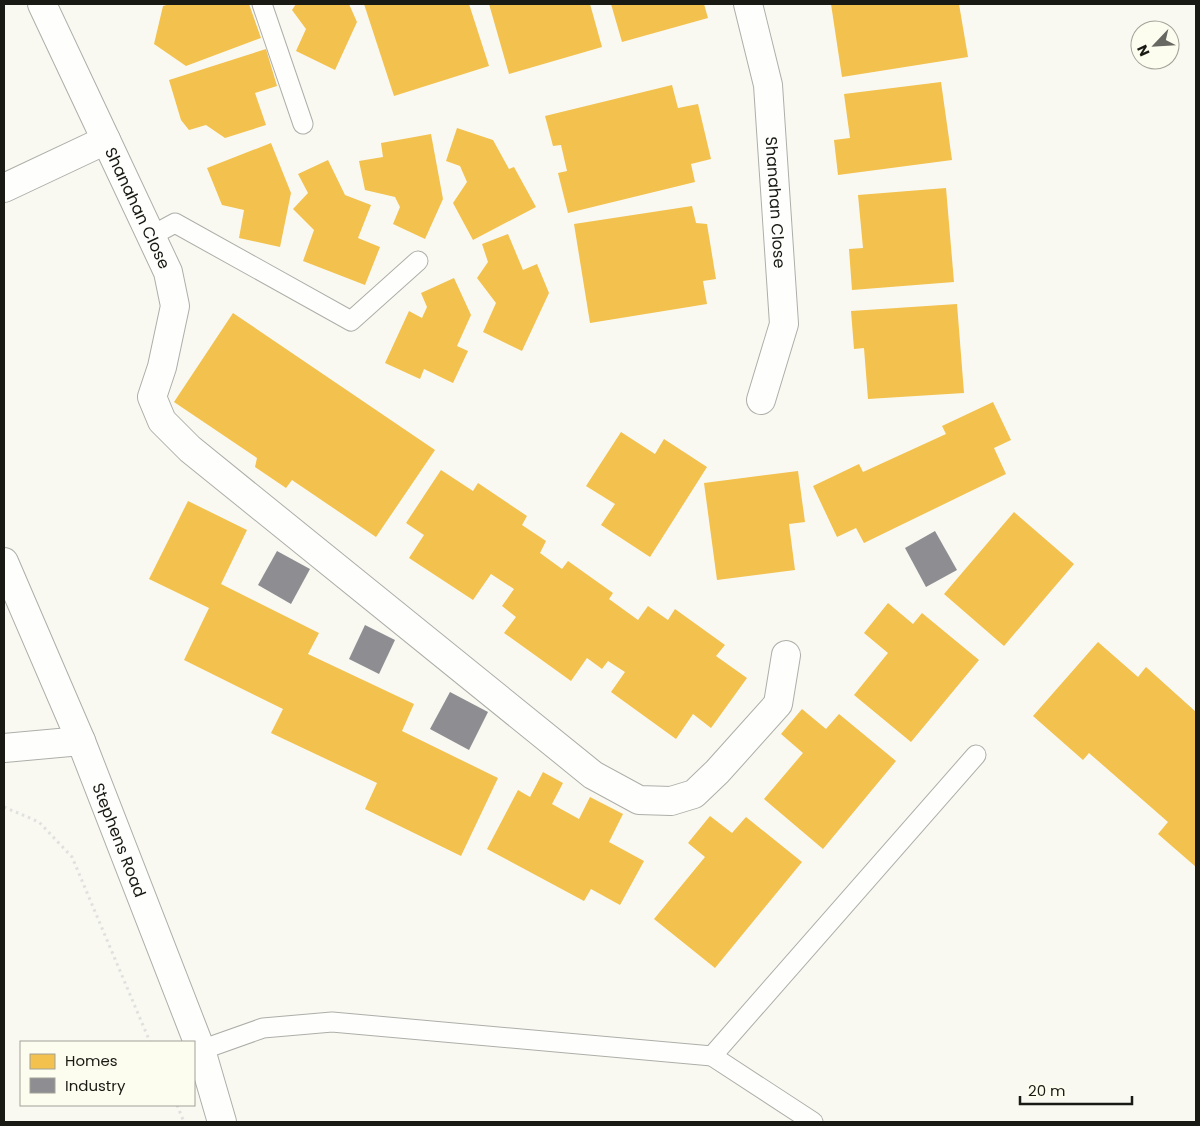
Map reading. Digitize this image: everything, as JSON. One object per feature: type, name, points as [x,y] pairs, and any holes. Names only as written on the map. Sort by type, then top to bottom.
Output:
[{"type":"street","name":"Shanahan Close","points":[[748,4],[768,85],[784,324],[761,400]]},
{"type":"street","name":"Shanahan Close","points":[[45,5],[169,277],[175,306],[162,367],[152,396],[162,421],[190,449],[593,775],[639,800],[671,801],[694,794],[717,772],[778,704],[786,655]]},
{"type":"street","name":"Shanahan Close","points":[[4,188],[106,140]]},
{"type":"street","name":"Stephens Road","points":[[4,562],[81,741],[201,1050],[222,1122]]},
{"type":"street","points":[[4,748],[81,741]]},
{"type":"lane","points":[[262,4],[303,124]]},
{"type":"lane","points":[[151,236],[175,223],[351,321],[418,261]]},
{"type":"lane","points":[[712,1056],[976,755]]},
{"type":"lane","points":[[201,1050],[263,1028],[332,1022],[712,1056],[814,1122]]},
{"type":"path","points":[[4,807],[39,822],[72,856],[150,1041]]},
{"type":"path","points":[[176,1106],[184,1122]]},
{"type":"building: Homes","points":[[170,4],[249,4],[261,38],[186,66],[154,44],[163,6]]},
{"type":"building: Homes","points":[[296,4],[349,4],[357,22],[335,70],[296,51],[306,29],[292,10]]},
{"type":"building: Homes","points":[[364,4],[469,4],[489,66],[394,96]]},
{"type":"building: Homes","points":[[489,4],[590,4],[602,47],[509,74]]},
{"type":"building: Homes","points":[[611,4],[704,4],[708,18],[622,42]]},
{"type":"building: Homes","points":[[831,4],[959,4],[968,57],[842,77]]},
{"type":"building: Homes","points":[[266,49],[277,86],[255,93],[266,125],[225,138],[206,125],[189,130],[181,120],[169,80]]},
{"type":"building: Homes","points":[[941,82],[952,160],[838,175],[834,140],[850,138],[844,94]]},
{"type":"building: Homes","points":[[672,85],[678,108],[698,104],[711,159],[691,164],[695,182],[568,213],[558,173],[567,171],[561,145],[553,146],[545,116]]},
{"type":"building: Homes","points":[[457,128],[493,140],[509,169],[514,167],[536,207],[473,240],[453,203],[467,182],[460,166],[446,161]]},
{"type":"building: Homes","points":[[431,134],[443,199],[425,239],[393,224],[400,207],[395,197],[365,190],[359,161],[383,157],[381,143]]},
{"type":"building: Homes","points":[[271,143],[291,193],[280,247],[239,238],[244,210],[222,205],[207,168]]},
{"type":"building: Homes","points":[[328,160],[345,195],[371,205],[358,238],[380,247],[365,285],[303,261],[314,230],[293,209],[308,193],[298,174]]},
{"type":"building: Homes","points":[[946,188],[954,282],[852,290],[849,249],[863,248],[858,195]]},
{"type":"building: Homes","points":[[692,206],[696,223],[707,224],[716,279],[703,281],[707,304],[590,323],[574,224]]},
{"type":"building: Homes","points":[[508,234],[523,270],[537,264],[549,293],[522,351],[483,332],[496,303],[477,278],[488,262],[482,244]]},
{"type":"building: Homes","points":[[454,278],[471,315],[457,346],[468,351],[453,383],[424,369],[420,379],[385,363],[409,311],[422,318],[427,307],[421,293]]},
{"type":"building: Homes","points":[[957,304],[964,393],[868,399],[864,348],[854,349],[851,311]]},
{"type":"building: Homes","points":[[233,313],[435,450],[376,537],[292,480],[286,488],[255,467],[257,458],[174,402]]},
{"type":"building: Homes","points":[[993,402],[1011,440],[994,448],[1006,474],[864,543],[856,528],[837,537],[813,486],[859,464],[863,472],[946,434],[942,426]]},
{"type":"building: Homes","points":[[621,432],[655,454],[664,439],[707,467],[650,557],[601,525],[615,504],[586,486]]},
{"type":"building: Homes","points":[[441,470],[473,491],[478,483],[527,516],[522,525],[546,541],[540,553],[562,569],[568,561],[613,593],[609,599],[638,620],[648,606],[668,620],[675,609],[725,645],[716,656],[747,678],[711,728],[693,714],[676,739],[611,692],[625,672],[608,661],[602,669],[587,658],[571,681],[504,633],[516,617],[502,606],[514,589],[491,574],[473,600],[409,558],[424,535],[406,523]]},
{"type":"building: Homes","points":[[798,471],[805,522],[789,524],[795,570],[717,580],[704,483]]},
{"type":"building: Homes","points":[[188,501],[247,530],[221,584],[319,633],[308,654],[414,704],[402,731],[498,778],[461,856],[365,809],[377,783],[271,733],[283,709],[184,660],[209,608],[149,579]]},
{"type":"building: Homes","points":[[1014,512],[1074,564],[1004,646],[944,594]]},
{"type":"building: Homes","points":[[888,603],[913,624],[922,613],[979,660],[911,742],[854,695],[888,653],[864,633]]},
{"type":"building: Homes","points":[[1098,642],[1138,677],[1146,667],[1196,712],[1196,867],[1158,834],[1168,822],[1089,753],[1083,760],[1033,716]]},
{"type":"building: Homes","points":[[802,709],[826,729],[839,714],[896,761],[823,849],[764,799],[803,753],[781,734]]},
{"type":"building: Homes","points":[[543,772],[563,783],[552,804],[579,819],[590,797],[623,814],[609,842],[644,861],[620,905],[591,889],[584,901],[487,849],[518,790],[530,797]]},
{"type":"building: Homes","points":[[710,816],[732,833],[746,817],[802,862],[715,968],[654,919],[705,857],[688,843]]},
{"type":"building: Industry","points":[[935,531],[957,570],[926,587],[905,548]]},
{"type":"building: Industry","points":[[277,551],[310,569],[291,604],[258,585]]},
{"type":"building: Industry","points":[[365,625],[395,640],[379,674],[349,659]]},
{"type":"building: Industry","points":[[450,692],[488,712],[469,750],[430,729]]}]
